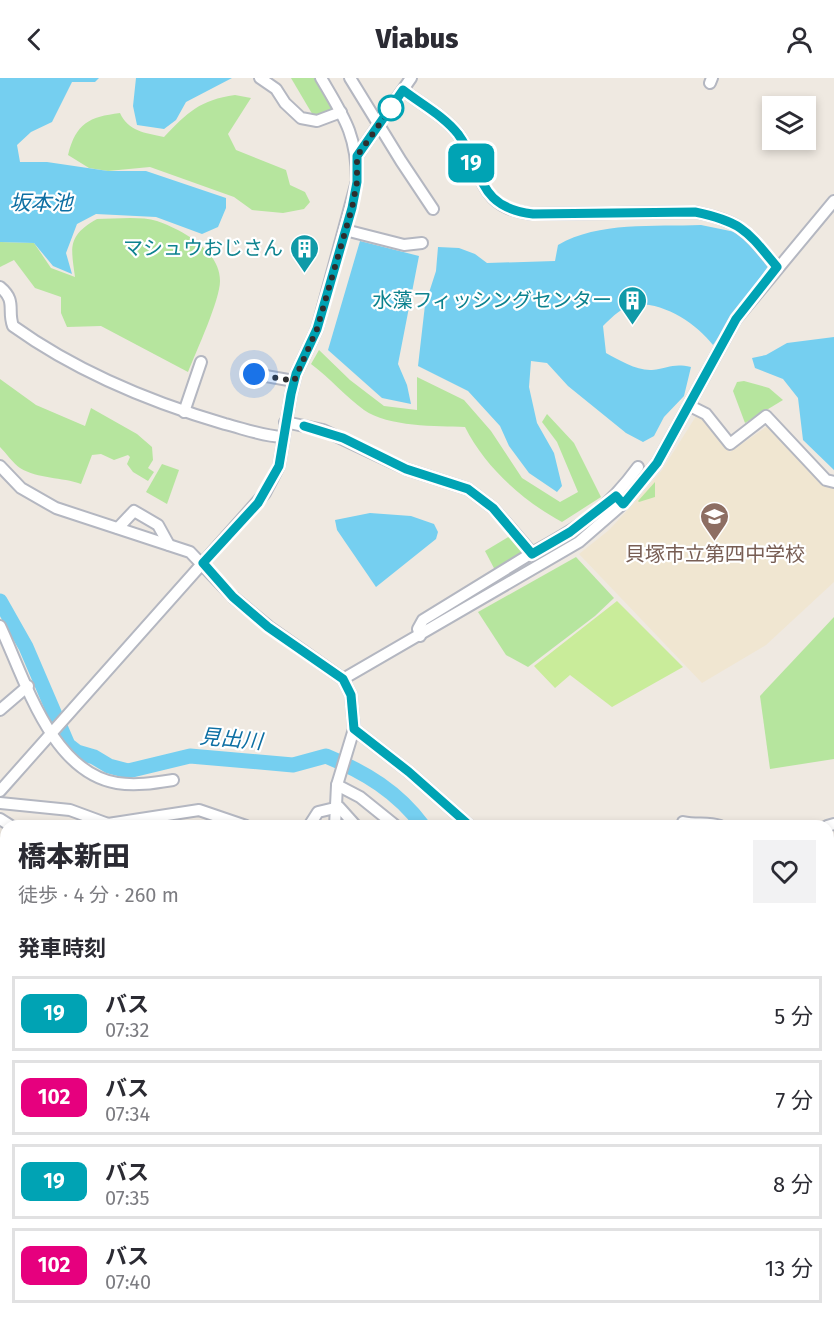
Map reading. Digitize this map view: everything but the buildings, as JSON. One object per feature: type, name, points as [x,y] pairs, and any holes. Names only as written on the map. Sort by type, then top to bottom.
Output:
[{"type":"street","points":[[260,78],[276,89],[285,103],[301,118],[317,122],[341,112]]},
{"type":"street","points":[[0,791],[265,493],[279,466],[294,381],[317,329],[357,182],[357,156],[353,138],[321,78]]},
{"type":"street","points":[[350,78],[433,209]]},
{"type":"street","points":[[357,156],[411,78]]},
{"type":"street","points":[[403,90],[459,135],[480,184],[496,201],[508,208],[533,214],[695,212],[711,215],[729,220],[747,231],[777,267]]},
{"type":"street","points":[[343,679],[579,542],[657,463],[736,319],[834,201]]},
{"type":"street","points":[[345,230],[404,245],[422,243]]},
{"type":"street","points":[[0,287],[6,292],[12,304],[13,327],[45,349],[155,403],[264,436],[283,437]]},
{"type":"street","points":[[184,412],[201,362]]},
{"type":"street","points":[[254,374],[294,381]]},
{"type":"street","points":[[690,406],[706,414],[730,444],[766,417],[826,480],[834,482]]},
{"type":"street","points":[[285,422],[323,430],[406,469],[468,489],[493,508],[532,554]]},
{"type":"street","points":[[0,466],[21,488],[56,508],[190,552],[233,597],[268,627],[343,679],[351,695],[354,729],[337,785],[335,820]]},
{"type":"street","points":[[420,636],[418,629],[423,620],[619,500],[638,467]]},
{"type":"street","points":[[118,528],[134,511],[158,525],[169,545]]},
{"type":"street","points":[[0,626],[50,735],[81,767],[116,783],[145,785],[173,780]]},
{"type":"street","points":[[2,704],[28,687]]},
{"type":"street","points":[[354,729],[409,772],[463,820]]},
{"type":"street","points":[[337,785],[360,797],[389,820]]},
{"type":"street","points":[[0,803],[70,810],[97,820]]},
{"type":"street","points":[[313,820],[318,812],[334,807],[344,811],[352,820]]},
{"type":"street","points":[[134,820],[200,810],[229,820]]},
{"type":"shaded area","name":"貝塚市立第四中学校","points":[[698,413],[704,417],[730,452],[769,425],[822,484],[834,488],[834,582],[766,645],[702,683],[579,554],[609,530],[635,502],[662,470]]},
{"type":"green space","points":[[291,78],[316,78],[335,109],[314,117]]},
{"type":"green space","points":[[235,95],[251,98],[228,134],[236,150],[286,170],[290,185],[305,192],[310,202],[304,209],[283,213],[252,210],[234,197],[150,167],[108,171],[89,168],[68,155],[71,144],[80,129],[100,117],[120,113],[132,127],[164,137],[180,121],[203,104]]},
{"type":"green space","points":[[135,218],[157,221],[188,236],[207,251],[214,260],[220,281],[219,290],[188,372],[101,326],[67,327],[61,313],[61,297],[35,288],[14,260],[0,267],[0,242],[34,243],[51,268],[75,277],[73,243],[80,231],[97,219]]},
{"type":"green space","points":[[319,350],[350,380],[384,406],[417,410],[417,377],[464,400],[491,431],[522,478],[560,502],[578,492],[557,442],[542,422],[547,414],[574,443],[601,497],[562,522],[533,504],[506,482],[483,456],[465,427],[399,423],[374,416],[364,410],[311,364]]},
{"type":"green space","points":[[0,379],[36,405],[85,426],[91,408],[137,434],[152,447],[153,460],[148,468],[154,472],[148,481],[133,472],[127,464],[130,457],[128,455],[114,460],[101,454],[92,455],[81,484],[34,474],[20,468],[0,447]]},
{"type":"green space","points":[[744,381],[769,388],[783,400],[745,423],[733,391],[737,382]]},
{"type":"green space","points":[[162,464],[179,470],[167,504],[146,492]]},
{"type":"green space","points":[[655,482],[655,497],[639,502],[638,501]]},
{"type":"green space","points":[[510,536],[525,554],[496,572],[485,551]]},
{"type":"green space","points":[[576,557],[614,598],[595,616],[528,667],[506,655],[478,612]]},
{"type":"green space","points":[[617,601],[683,667],[612,707],[570,675],[555,688],[534,666]]},
{"type":"green space","points":[[834,617],[834,759],[770,769],[760,696]]},
{"type":"water","name":"坂本池","points":[[0,78],[99,78],[95,82],[72,82],[52,122],[31,132],[17,145],[20,162],[47,162],[108,171],[146,171],[226,198],[226,208],[218,227],[202,234],[156,217],[96,214],[77,224],[66,253],[72,274],[53,266],[34,243],[0,242]]},
{"type":"water","points":[[136,78],[232,78],[186,102],[176,120],[164,129],[137,125],[133,106]]},
{"type":"water","points":[[701,225],[740,233],[769,265],[713,345],[679,316],[648,305],[637,304],[627,307],[603,326],[606,353],[628,365],[646,370],[675,366],[691,367],[684,396],[664,417],[654,436],[643,442],[626,433],[568,386],[547,363],[531,361],[529,387],[537,423],[554,453],[562,486],[557,492],[529,473],[509,446],[500,426],[468,391],[418,366],[425,305],[436,271],[438,247],[459,248],[475,254],[487,263],[555,261],[558,245],[591,232],[627,227]]},
{"type":"water","points":[[360,241],[419,256],[398,364],[407,385],[411,404],[382,398],[328,350]]},
{"type":"water","points":[[834,337],[834,470],[803,440],[798,398],[783,379],[755,368],[752,358],[766,355],[787,343]]},
{"type":"water","points":[[370,513],[411,516],[434,524],[438,532],[436,539],[376,587],[337,530],[335,520]]},
{"type":"waterway","name":"見出川","points":[[0,601],[26,647],[68,745],[77,752],[94,757],[109,766],[128,771],[190,756],[293,765],[326,756],[380,784],[403,803],[418,820]]},
{"type":"bus line","name":"19","points":[[304,426],[343,438],[406,469],[443,483],[468,489],[493,508],[532,554],[599,512],[616,496],[623,504],[625,502],[657,463],[736,319],[777,267],[747,231],[729,220],[711,215],[695,212],[573,211],[533,214],[508,208],[496,201],[480,184],[459,135],[403,90],[357,156],[357,182],[352,208],[317,329],[296,374],[279,466],[258,503],[203,563],[233,597],[268,627],[343,679],[351,695],[354,729],[409,772],[463,820]]},
{"type":"place","name":"マシュウおじさん","points":[[304,274]]},
{"type":"place","name":"水藻フィッシングセンター","points":[[633,326]]},
{"type":"place","name":"貝塚市立第四中学校","points":[[715,542]]},
{"type":"route","points":[[254,374],[294,381],[317,329],[352,208],[357,182],[357,156],[391,108]]}]
